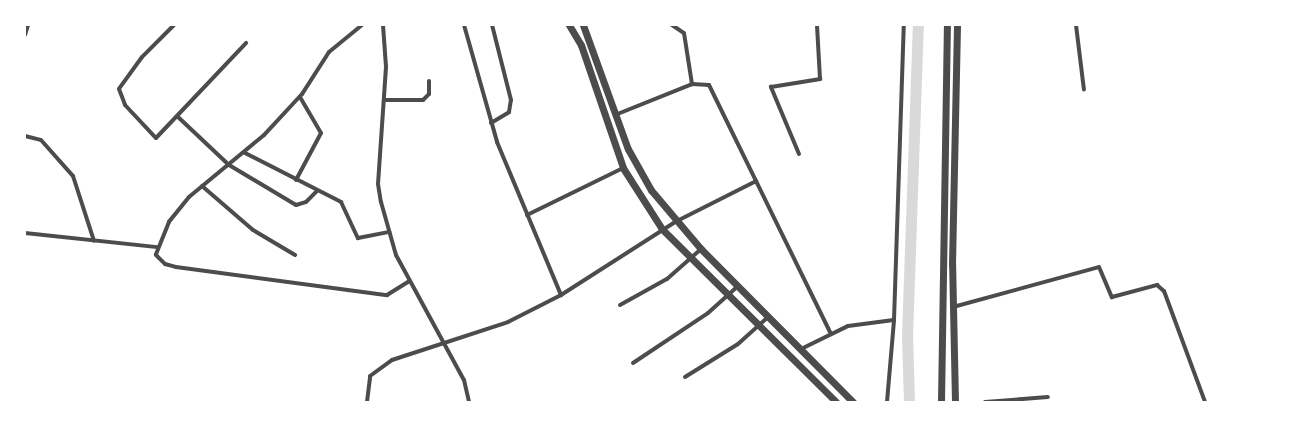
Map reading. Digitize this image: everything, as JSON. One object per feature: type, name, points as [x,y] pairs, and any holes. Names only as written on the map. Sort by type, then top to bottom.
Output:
[{"type":"street","points":[[25,32],[28,25]]},
{"type":"street","points":[[174,25],[142,57],[119,89],[125,105],[153,137],[160,136],[246,43]]},
{"type":"street","points":[[362,25],[329,52],[300,97],[245,153],[202,186],[169,222],[157,248],[159,260],[176,267],[387,295],[409,281]]},
{"type":"street","points":[[383,25],[386,61],[378,184],[389,232],[409,281],[446,343],[464,380],[469,402]]},
{"type":"street","points":[[464,25],[491,123],[560,295]]},
{"type":"street","points":[[491,123],[509,112],[511,100],[492,25]]},
{"type":"street","points":[[569,25],[580,45],[623,168],[662,230],[836,402]]},
{"type":"street","points":[[583,25],[615,115],[640,171],[675,222],[852,402]]},
{"type":"street","points":[[672,25],[684,33],[692,84]]},
{"type":"street","points":[[799,154],[771,87],[820,79],[817,25]]},
{"type":"street","points":[[887,402],[894,320],[904,25]]},
{"type":"street","points":[[941,402],[941,266],[947,25]]},
{"type":"street","points":[[955,402],[952,264],[957,25]]},
{"type":"street","points":[[1076,25],[1084,90]]},
{"type":"street","points":[[384,100],[424,100],[429,94],[429,81]]},
{"type":"street","points":[[615,115],[692,84],[709,85],[831,334]]},
{"type":"street","points":[[296,180],[321,133],[300,97]]},
{"type":"street","points":[[177,116],[229,165],[296,205],[306,202],[317,191]]},
{"type":"street","points":[[25,136],[41,140],[73,176],[94,241]]},
{"type":"street","points":[[245,153],[341,202],[358,238],[389,232]]},
{"type":"street","points":[[527,215],[623,168]]},
{"type":"street","points":[[367,402],[370,376],[392,360],[508,322],[560,295],[675,222],[756,181]]},
{"type":"street","points":[[202,186],[253,230],[295,255]]},
{"type":"street","points":[[25,233],[157,248]]},
{"type":"street","points":[[620,305],[667,279],[701,249]]},
{"type":"street","points":[[941,266],[952,264]]},
{"type":"street","points":[[953,307],[1099,267],[1112,297],[1157,285],[1164,291],[1205,402]]},
{"type":"street","points":[[632,363],[729,295],[738,286]]},
{"type":"street","points":[[685,377],[759,326],[768,316]]},
{"type":"street","points":[[801,349],[831,334],[857,324],[894,320]]},
{"type":"street","points":[[985,402],[1048,397]]},
{"type":"waterway","points":[[909,402],[907,336],[918,25]]}]
